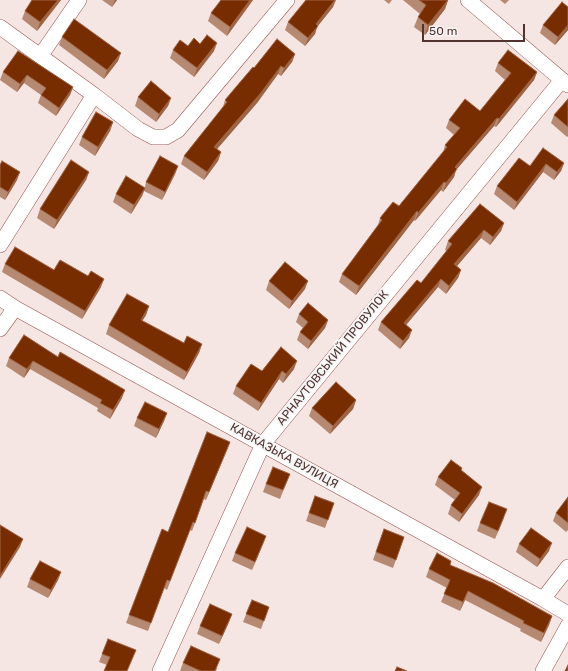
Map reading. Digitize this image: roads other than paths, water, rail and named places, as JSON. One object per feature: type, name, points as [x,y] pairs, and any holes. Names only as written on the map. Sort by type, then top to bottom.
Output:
[{"type":"street","points":[[41,55],[79,0]]},
{"type":"street","points":[[0,28],[41,55],[138,129],[153,137],[166,137],[178,130],[287,0]]},
{"type":"street","points":[[468,0],[565,82]]},
{"type":"street","name":"АРНАУТОВСЬКИЙ ПРОВУЛОК","points":[[160,671],[263,444],[565,82]]},
{"type":"street","points":[[0,245],[94,95]]},
{"type":"street","name":"КАВКАЗЬКА ВУЛИЦЯ","points":[[0,298],[15,308],[568,614]]},
{"type":"street","points":[[0,329],[15,308]]},
{"type":"street","points":[[543,599],[568,567]]},
{"type":"street","points":[[543,671],[568,626]]}]
